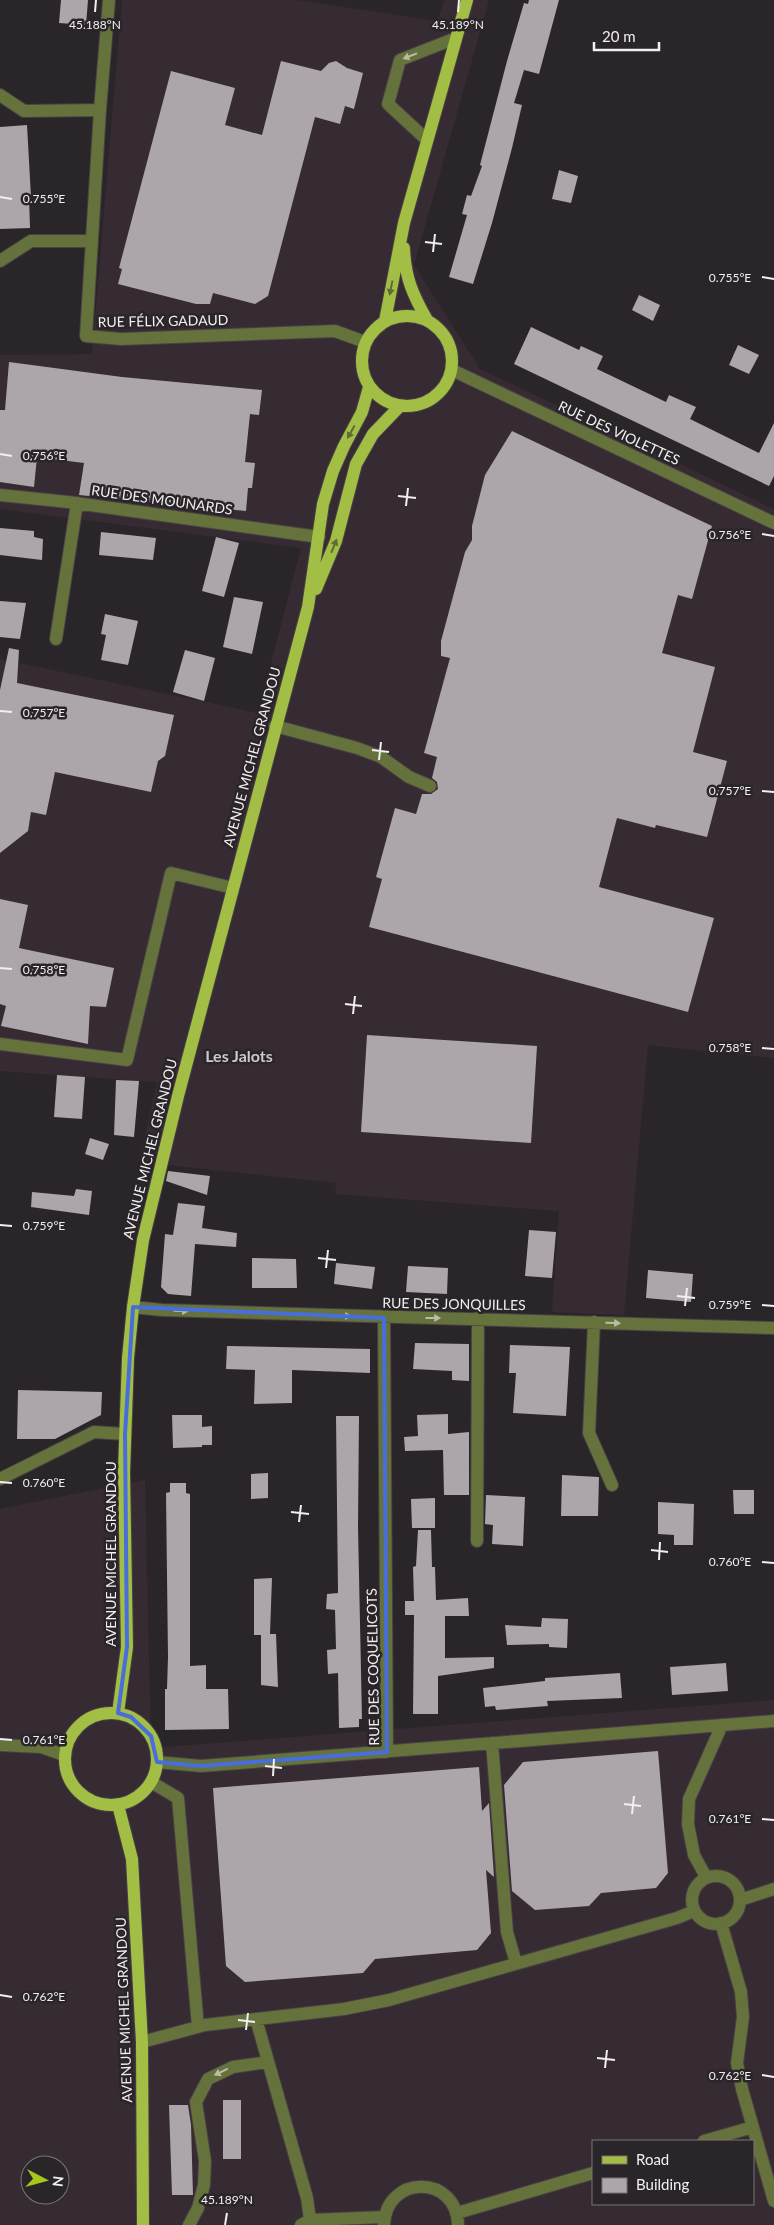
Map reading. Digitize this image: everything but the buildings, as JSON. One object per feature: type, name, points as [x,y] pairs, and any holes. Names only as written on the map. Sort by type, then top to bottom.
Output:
[{"type":"main road","points":[[385,321],[404,223],[467,0]]},
{"type":"main road","points":[[404,223],[406,275],[411,291],[427,320]]},
{"type":"main road","points":[[398,316],[413,316],[427,320],[439,329],[448,341],[452,355],[452,370],[448,382],[433,399],[422,404],[399,406],[387,403],[369,387],[363,376],[361,365],[365,342],[373,330],[385,321],[398,316]]},
{"type":"main road","name":"AVENUE MICHEL GRANDOU","points":[[118,1713],[127,1647],[124,1472],[128,1358],[133,1306],[143,1240],[159,1169],[308,607],[324,504],[333,472],[362,412],[369,387]]},
{"type":"main road","name":"AVENUE MICHEL GRANDOU","points":[[308,607],[336,541],[356,464],[373,434],[399,406]]},
{"type":"main road","points":[[103,1713],[118,1713],[136,1721],[151,1736],[156,1748],[157,1762],[151,1782],[137,1798],[118,1805],[94,1803],[79,1793],[68,1779],[64,1755],[68,1740],[76,1728],[88,1718],[103,1713]]},
{"type":"main road","name":"AVENUE MICHEL GRANDOU","points":[[118,1805],[132,1859],[142,2042],[144,2222]]},
{"type":"street","name":"RUE FÉLIX GADAUD","points":[[109,0],[86,336],[121,339],[335,331],[365,342]]},
{"type":"street","points":[[427,140],[388,104],[400,60],[456,38]]},
{"type":"street","points":[[0,95],[24,111],[100,110]]},
{"type":"street","points":[[0,261],[31,241],[91,241]]},
{"type":"street","name":"RUE DES VIOLETTES","points":[[452,370],[774,524]]},
{"type":"street","name":"RUE DES MOUNARDS","points":[[0,495],[77,503],[319,537]]},
{"type":"street","points":[[56,639],[77,503]]},
{"type":"street","points":[[275,726],[357,748],[381,757],[409,777],[430,786]]},
{"type":"street","points":[[0,1044],[127,1060],[171,873],[233,888]]},
{"type":"street","name":"RUE DES JONQUILLES","points":[[133,1306],[162,1310],[384,1318],[478,1318],[774,1328]]},
{"type":"street","name":"RUE DES COQUELICOTS","points":[[384,1318],[387,1752],[774,1721]]},
{"type":"street","points":[[477,1541],[478,1318]]},
{"type":"street","points":[[594,1322],[589,1433],[612,1485]]},
{"type":"street","points":[[0,1479],[94,1432],[126,1434]]},
{"type":"street","points":[[706,1878],[694,1855],[688,1824],[689,1799],[722,1725]]},
{"type":"street","points":[[492,1744],[506,1932],[516,1963]]},
{"type":"street","points":[[0,1745],[41,1748],[64,1755]]},
{"type":"street","points":[[157,1762],[201,1766],[387,1752]]},
{"type":"street","points":[[151,1782],[178,1798],[198,2027]]},
{"type":"street","points":[[722,1876],[735,1885],[740,1900],[735,1915],[721,1923],[706,1922],[694,1911],[692,1904],[694,1888],[706,1878],[722,1876]]},
{"type":"street","points":[[740,1900],[774,1889]]},
{"type":"street","points":[[142,2042],[198,2027],[344,2009],[389,2000],[677,1918],[694,1911]]},
{"type":"street","points":[[721,1923],[741,1992],[743,2017],[737,2063],[742,2089],[774,2201]]},
{"type":"street","points":[[256,2019],[307,2198],[306,2223],[384,2221],[388,2205],[396,2196],[406,2189],[417,2186],[430,2187],[442,2192],[451,2201],[457,2219],[592,2173]]},
{"type":"street","points":[[189,2225],[198,2208],[204,2185],[205,2161],[196,2102],[208,2079],[232,2067],[268,2062]]},
{"type":"street","points":[[708,2140],[753,2127]]},
{"type":"highlighted area","points":[[133,1307],[384,1318],[387,1752],[201,1766],[157,1762],[151,1736],[131,1717],[118,1713],[127,1647],[125,1434]]},
{"type":"shaded area","points":[[122,0],[297,0],[437,21],[445,0],[489,0],[414,265],[480,369],[774,509],[774,1058],[648,1045],[624,1315],[552,1312],[559,1211],[335,1194],[336,1183],[139,1162],[157,1082],[0,1071],[0,659],[258,713],[301,548],[0,509],[0,355],[92,354]]},
{"type":"shaded area","points":[[145,1480],[151,1748],[774,1700],[774,2225],[0,2225],[0,1509]]},
{"type":"district","name":"Les Jalots","points":[[239,1056]]}]
